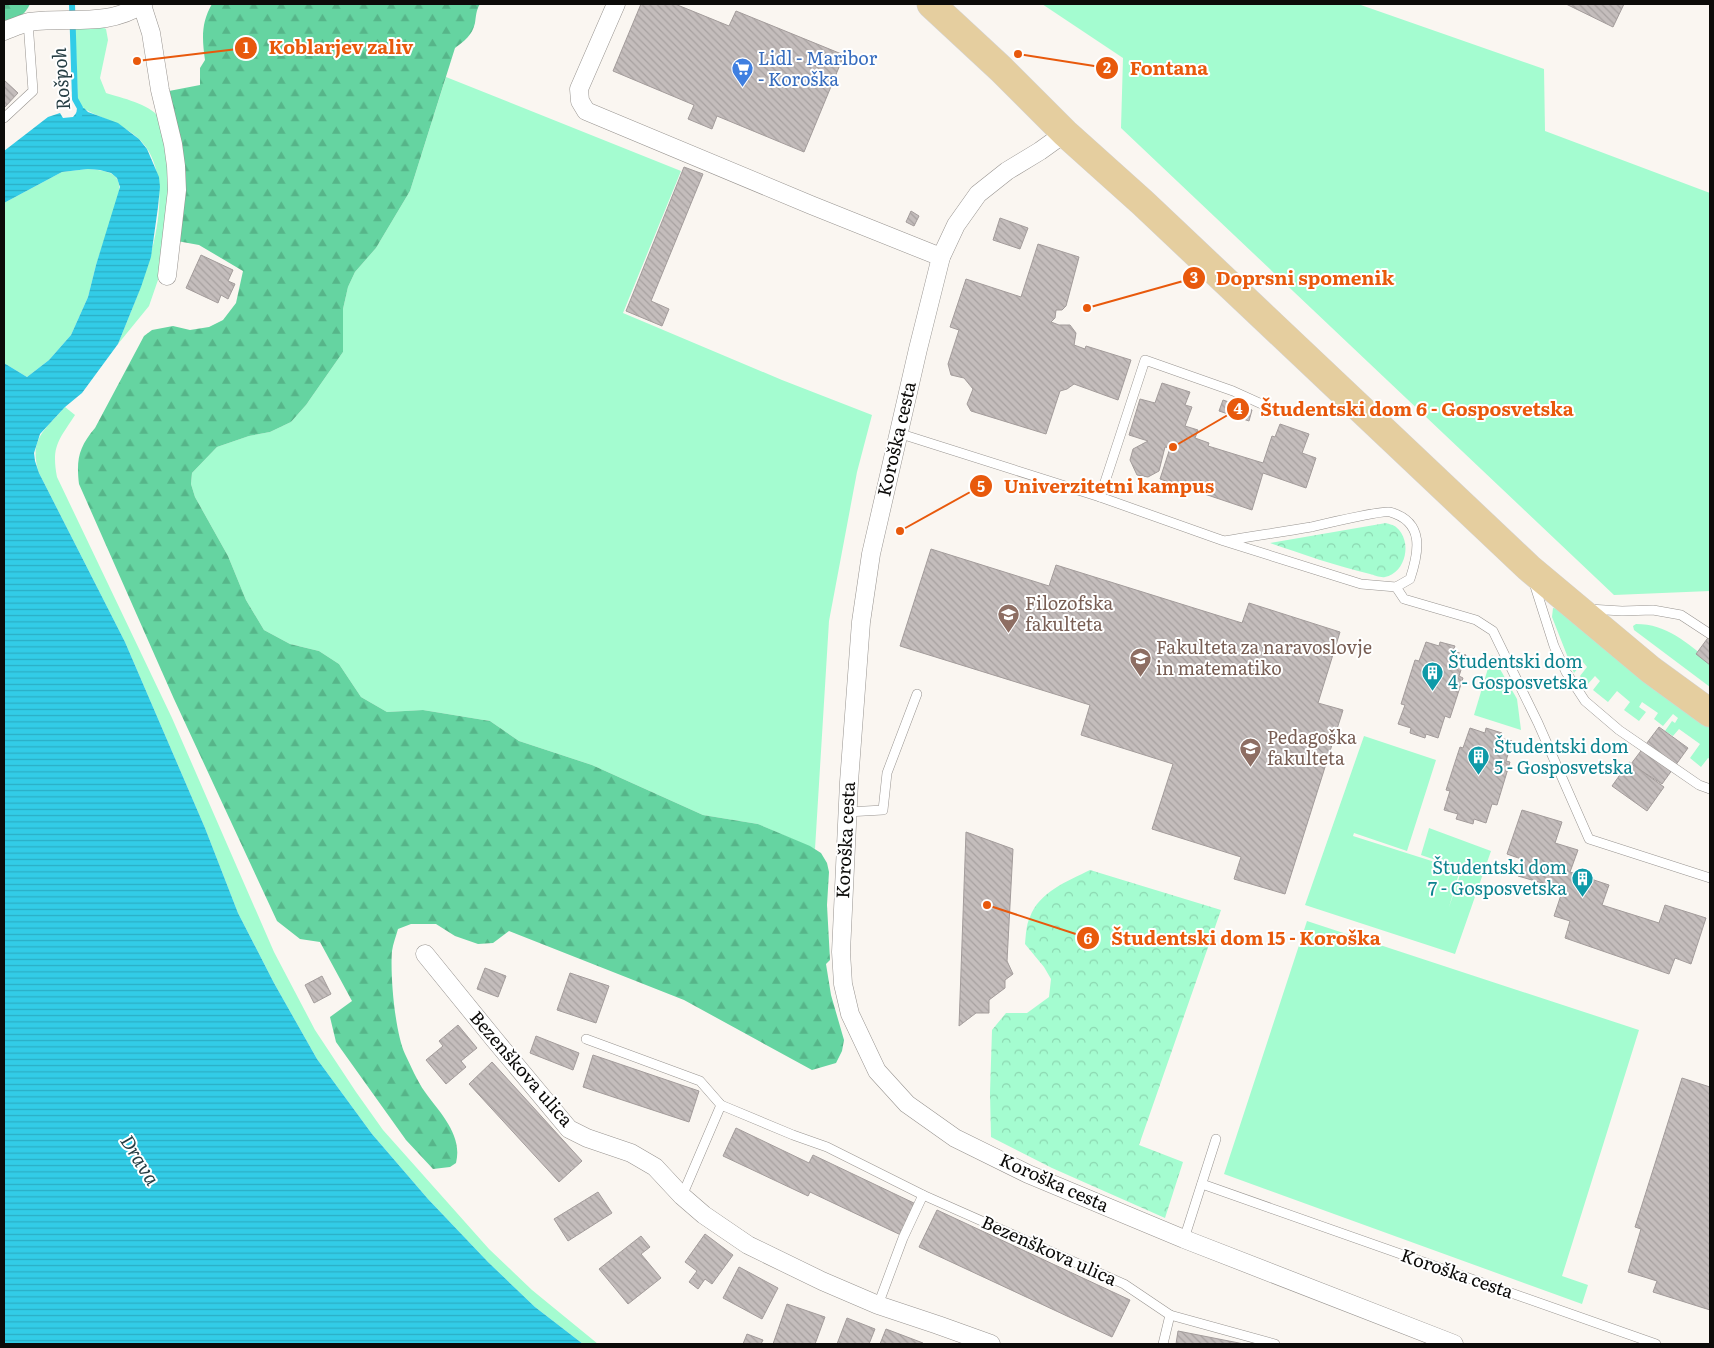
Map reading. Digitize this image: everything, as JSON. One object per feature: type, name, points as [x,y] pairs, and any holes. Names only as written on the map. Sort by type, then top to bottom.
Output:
[{"type":"main road","points":[[931,4],[1001,69],[1065,133],[1170,229],[1431,478],[1529,568],[1651,670],[1710,713]]},
{"type":"street","points":[[4,31],[28,22],[107,19],[142,4],[152,33],[160,90],[173,144],[176,166],[176,199],[167,276]]},
{"type":"street","points":[[616,4],[579,89],[580,101],[586,111],[941,257]]},
{"type":"street","name":"Koroška cesta","points":[[1065,133],[1008,171],[978,194],[956,225],[941,257],[871,554],[861,622],[847,812],[840,952],[843,984],[850,1014],[877,1071],[907,1104],[955,1138],[1028,1174],[1184,1239],[1454,1344]]},
{"type":"street","name":"Bezenškova ulica","points":[[425,954],[569,1129],[587,1138],[632,1153],[655,1167],[682,1196],[704,1215],[748,1246],[822,1282],[878,1305],[991,1344]]},
{"type":"lane","points":[[4,118],[32,91],[28,22]]},
{"type":"lane","points":[[1100,497],[1145,360],[1232,391],[1276,411]]},
{"type":"lane","points":[[898,434],[1100,497],[1224,541],[1361,584],[1396,587],[1410,579],[1417,559],[1418,548],[1411,526],[1402,517],[1388,512],[1224,541]]},
{"type":"lane","points":[[1529,568],[1554,646],[1566,672],[1585,701],[1619,730],[1699,785],[1710,790]]},
{"type":"lane","points":[[1396,587],[1404,599],[1476,620],[1493,631],[1538,723],[1589,839],[1710,878]]},
{"type":"lane","points":[[1576,608],[1622,611],[1653,610],[1681,615],[1710,634]]},
{"type":"lane","points":[[847,812],[883,810],[887,773],[917,694]]},
{"type":"lane","name":"Bezenškova ulica","points":[[586,1039],[700,1081],[721,1105],[827,1147],[924,1195],[1124,1284],[1170,1315],[1275,1344]]},
{"type":"lane","points":[[682,1196],[721,1105]]},
{"type":"lane","points":[[1184,1239],[1216,1139]]},
{"type":"lane","name":"Koroška cesta","points":[[1202,1184],[1656,1344]]},
{"type":"lane","points":[[878,1305],[900,1246],[924,1195]]},
{"type":"lane","points":[[1163,1344],[1170,1315]]},
{"type":"green space","points":[[4,4],[30,4],[20,17],[8,21],[4,20]]},
{"type":"green space","points":[[212,4],[480,4],[472,31],[455,48],[410,191],[376,248],[355,272],[348,287],[343,309],[343,352],[306,405],[291,422],[270,432],[249,436],[217,447],[192,473],[191,484],[195,497],[228,556],[246,600],[264,630],[290,644],[319,651],[339,664],[361,697],[387,712],[423,710],[490,721],[519,741],[592,765],[703,815],[758,824],[810,846],[821,853],[827,863],[829,872],[827,905],[830,960],[826,964],[831,995],[844,1040],[842,1051],[836,1063],[812,1070],[684,1000],[509,931],[493,943],[478,944],[455,936],[436,924],[411,924],[398,929],[392,951],[393,989],[398,1032],[405,1054],[417,1078],[449,1125],[456,1143],[457,1153],[456,1163],[450,1167],[433,1169],[406,1140],[336,1042],[330,1017],[352,1001],[320,942],[300,939],[277,921],[174,699],[79,484],[78,467],[82,447],[95,428],[144,336],[152,330],[173,326],[190,330],[209,327],[223,320],[236,303],[243,271],[199,245],[177,241],[169,91],[200,85],[200,68],[205,60],[204,24]]},
{"type":"green space","points":[[1042,4],[1358,4],[1544,69],[1545,131],[1710,193],[1710,591],[1614,595],[1121,128],[1123,58]]},
{"type":"green space","points":[[98,25],[106,29],[108,40],[100,78],[106,93],[127,99],[155,112],[159,117],[171,170],[159,277],[149,306],[118,344],[145,274],[158,221],[159,195],[156,171],[148,150],[138,138],[113,122],[82,108],[78,100],[75,27]]},
{"type":"green space","points":[[446,77],[681,171],[623,313],[782,380],[872,415],[857,472],[829,621],[815,849],[758,824],[703,815],[592,765],[519,741],[490,721],[423,710],[387,712],[361,697],[339,664],[319,651],[290,644],[264,630],[246,600],[228,556],[195,497],[191,484],[192,473],[217,447],[249,436],[270,432],[291,422],[306,405],[343,352],[343,309],[348,287],[355,272],[376,248],[410,191]]},
{"type":"green space","points":[[88,169],[114,175],[119,184],[118,199],[96,265],[88,297],[71,335],[49,360],[27,377],[4,363],[4,203],[62,172]]},
{"type":"green space","points":[[65,407],[75,415],[56,450],[55,466],[57,477],[172,718],[274,952],[315,1030],[383,1130],[489,1249],[532,1290],[598,1344],[583,1344],[535,1307],[488,1262],[428,1199],[372,1134],[317,1059],[274,983],[238,913],[205,828],[125,642],[39,473],[36,461],[37,443],[45,429]]},
{"type":"green space","points":[[1386,523],[1395,526],[1401,533],[1406,548],[1405,556],[1398,569],[1385,577],[1319,560],[1270,543]]},
{"type":"green space","points":[[1553,608],[1559,609],[1669,699],[1710,728],[1710,759],[1708,758],[1701,767],[1690,758],[1700,744],[1679,729],[1673,736],[1665,731],[1672,721],[1675,723],[1678,718],[1673,714],[1663,726],[1654,719],[1658,713],[1642,702],[1639,707],[1646,712],[1639,721],[1624,710],[1630,702],[1617,691],[1608,702],[1593,690],[1600,681],[1595,676],[1587,685],[1580,676],[1587,667],[1583,662],[1574,673],[1552,617]]},
{"type":"green space","points":[[1636,624],[1657,627],[1667,631],[1685,641],[1710,661],[1710,687],[1634,630],[1633,626]]},
{"type":"green space","points":[[1492,655],[1517,699],[1521,730],[1474,715]]},
{"type":"green space","points":[[1364,736],[1436,760],[1407,851],[1354,833],[1353,836],[1460,870],[1449,907],[1462,869],[1421,855],[1429,828],[1491,851],[1455,954],[1305,905]]},
{"type":"green space","points":[[1090,870],[1221,910],[1139,1145],[1183,1162],[1165,1218],[1052,1168],[991,1137],[992,1030],[1006,1013],[1027,1013],[1049,997],[1051,979],[1044,967],[1025,944],[1029,920],[1034,908],[1047,894]]},
{"type":"green space","points":[[1307,921],[1639,1030],[1562,1276],[1588,1285],[1582,1304],[1224,1174]]},
{"type":"water","name":"Drava","points":[[80,108],[118,123],[139,139],[147,149],[159,177],[158,207],[151,257],[118,344],[82,393],[65,407],[40,434],[34,453],[39,473],[125,642],[205,828],[238,913],[274,983],[317,1059],[372,1134],[428,1199],[488,1262],[535,1307],[583,1344],[4,1344],[4,363],[27,377],[49,360],[71,335],[88,297],[120,187],[117,178],[111,173],[100,170],[88,169],[62,172],[4,203],[4,151],[48,117],[60,113],[63,118],[73,117]]},
{"type":"building","name":"Lidl - Maribor - Koroška","points":[[641,4],[675,4],[729,26],[736,11],[844,55],[804,152],[717,116],[712,129],[688,119],[694,105],[613,71]]},
{"type":"building","points":[[1566,4],[1624,4],[1613,27]]},
{"type":"building","points":[[4,80],[18,93],[4,108]]},
{"type":"building","points":[[684,167],[703,174],[651,301],[669,309],[662,326],[626,311]]},
{"type":"building","points":[[911,211],[919,216],[914,226],[906,222]]},
{"type":"building","points":[[1000,218],[1028,228],[1020,249],[993,240]]},
{"type":"building","points":[[1038,244],[1079,257],[1066,306],[1062,310],[1056,310],[1055,318],[1051,322],[1059,325],[1070,325],[1076,333],[1074,345],[1085,349],[1086,346],[1131,360],[1118,400],[1074,384],[1060,391],[1046,434],[971,411],[967,404],[973,389],[964,378],[951,375],[948,364],[959,330],[950,327],[966,279],[1021,297]]},
{"type":"building","points":[[201,255],[233,270],[228,281],[235,284],[228,299],[221,295],[218,303],[186,288]]},
{"type":"building","points":[[1162,383],[1190,392],[1185,405],[1192,407],[1185,426],[1198,430],[1195,438],[1209,443],[1208,446],[1263,463],[1272,436],[1275,437],[1280,424],[1309,434],[1302,453],[1316,458],[1306,488],[1263,473],[1252,510],[1160,479],[1170,448],[1165,447],[1159,471],[1148,477],[1137,475],[1130,460],[1133,449],[1148,441],[1129,435],[1140,399],[1155,403]]},
{"type":"building","points":[[1223,400],[1252,410],[1249,421],[1219,411]]},
{"type":"building","points":[[931,549],[1049,586],[1056,565],[1242,623],[1249,603],[1340,632],[1318,703],[1343,710],[1285,894],[1234,879],[1241,857],[1152,829],[1173,764],[1081,735],[1090,705],[900,646]]},
{"type":"building","points":[[1710,635],[1710,665],[1696,654]]},
{"type":"building","name":"Študentski dom 4 - Gosposvetska","points":[[1426,642],[1439,646],[1440,642],[1455,646],[1453,651],[1466,655],[1459,676],[1463,678],[1450,718],[1445,716],[1438,738],[1426,734],[1425,738],[1410,733],[1411,728],[1398,724],[1405,705],[1401,704],[1415,660],[1419,661]]},
{"type":"building","points":[[1659,727],[1688,748],[1662,784],[1631,764]]},
{"type":"building","name":"Študentski dom 5 - Gosposvetska","points":[[1470,728],[1485,733],[1486,728],[1502,733],[1501,738],[1512,741],[1506,761],[1510,762],[1497,805],[1492,804],[1486,823],[1474,819],[1473,824],[1456,819],[1458,814],[1444,810],[1450,791],[1446,790],[1460,747],[1463,748]]},
{"type":"building","points":[[1629,762],[1664,787],[1647,811],[1612,786]]},
{"type":"building","name":"Študentski dom 7 - Gosposvetska","points":[[1522,810],[1562,822],[1555,843],[1578,850],[1570,872],[1609,885],[1602,905],[1659,923],[1665,905],[1706,918],[1691,964],[1675,958],[1669,974],[1565,938],[1570,921],[1554,916],[1563,889],[1518,876],[1524,860],[1507,854]]},
{"type":"building","points":[[966,832],[1013,849],[1007,961],[1013,974],[1005,980],[1005,988],[989,1000],[989,1013],[976,1013],[959,1026]]},
{"type":"building","points":[[485,968],[506,976],[498,997],[477,989]]},
{"type":"building","points":[[570,973],[609,986],[596,1023],[557,1010]]},
{"type":"building","points":[[322,976],[331,994],[314,1003],[305,985]]},
{"type":"building","points":[[458,1025],[477,1048],[461,1061],[466,1067],[446,1084],[426,1060],[443,1046],[439,1041]]},
{"type":"building","points":[[536,1036],[579,1053],[573,1070],[530,1053]]},
{"type":"building","points":[[593,1055],[699,1091],[689,1122],[583,1087]]},
{"type":"building","points":[[492,1062],[582,1161],[559,1182],[469,1084]]},
{"type":"building","points":[[1682,1078],[1710,1087],[1710,1310],[1653,1292],[1657,1281],[1628,1272],[1641,1229],[1635,1227]]},
{"type":"building","points":[[736,1128],[809,1163],[813,1155],[918,1205],[903,1236],[810,1192],[808,1196],[723,1156]]},
{"type":"building","points":[[598,1192],[612,1213],[568,1241],[554,1219]]},
{"type":"building","points":[[937,1210],[1130,1300],[1112,1337],[919,1247]]},
{"type":"building","points":[[705,1234],[733,1255],[712,1284],[705,1279],[698,1289],[689,1282],[697,1271],[685,1262]]},
{"type":"building","points":[[641,1236],[650,1247],[641,1254],[661,1278],[628,1304],[599,1269]]},
{"type":"building","points":[[739,1267],[778,1288],[762,1319],[723,1298]]},
{"type":"building","points":[[787,1304],[825,1317],[815,1344],[773,1344]]},
{"type":"building","points":[[847,1318],[875,1329],[869,1344],[837,1344]]},
{"type":"building","points":[[886,1329],[923,1343],[923,1344],[880,1344]]},
{"type":"building","points":[[1178,1331],[1244,1344],[1176,1344]]},
{"type":"building","points":[[747,1334],[763,1340],[761,1344],[743,1344]]},
{"type":"waterway","name":"Rošpoh","points":[[72,4],[75,99],[80,108],[79,116]]},
{"type":"place","name":"Fontana","points":[[1018,54]]},
{"type":"place","name":"Koblarjev zaliv","points":[[137,61]]},
{"type":"place","name":"Lidl - Maribor - Koroška","points":[[742,88]]},
{"type":"place","name":"Doprsni spomenik","points":[[1087,308]]},
{"type":"place","name":"Študentski dom 6 - Gosposvetska","points":[[1173,447]]},
{"type":"place","name":"Univerzitetni kampus","points":[[900,531]]},
{"type":"place","name":"Filozofska fakulteta","points":[[1009,633]]},
{"type":"place","name":"Fakulteta za naravoslovje in matematiko","points":[[1140,677]]},
{"type":"place","name":"Študentski dom 4 - Gosposvetska","points":[[1432,691]]},
{"type":"place","name":"Pedagoška fakulteta","points":[[1251,767]]},
{"type":"place","name":"Študentski dom 5 - Gosposvetska","points":[[1478,776]]},
{"type":"place","name":"Študentski dom 7 - Gosposvetska","points":[[1583,897]]},
{"type":"place","name":"Študentski dom 15 - Koroška","points":[[987,905]]}]
